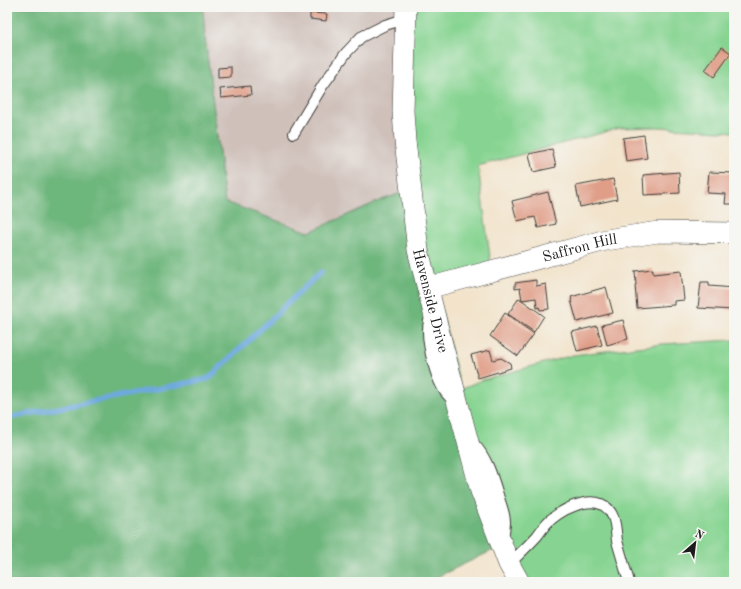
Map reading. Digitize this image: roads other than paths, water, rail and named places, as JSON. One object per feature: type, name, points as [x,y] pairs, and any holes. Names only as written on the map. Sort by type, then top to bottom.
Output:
[{"type":"street","name":"Havenside Drive","points":[[406,13],[403,111],[404,141],[418,250],[481,491],[501,545],[519,582]]},
{"type":"street","name":"Saffron Hill","points":[[431,298],[606,240],[658,232],[734,233]]},
{"type":"lane","points":[[294,134],[323,85],[346,53],[361,37],[406,13]]},
{"type":"lane","points":[[509,564],[537,536],[549,520],[577,505],[594,502],[603,505],[608,509],[613,517],[629,582]]},
{"type":"waterway","points":[[7,418],[208,379],[321,272]]}]
